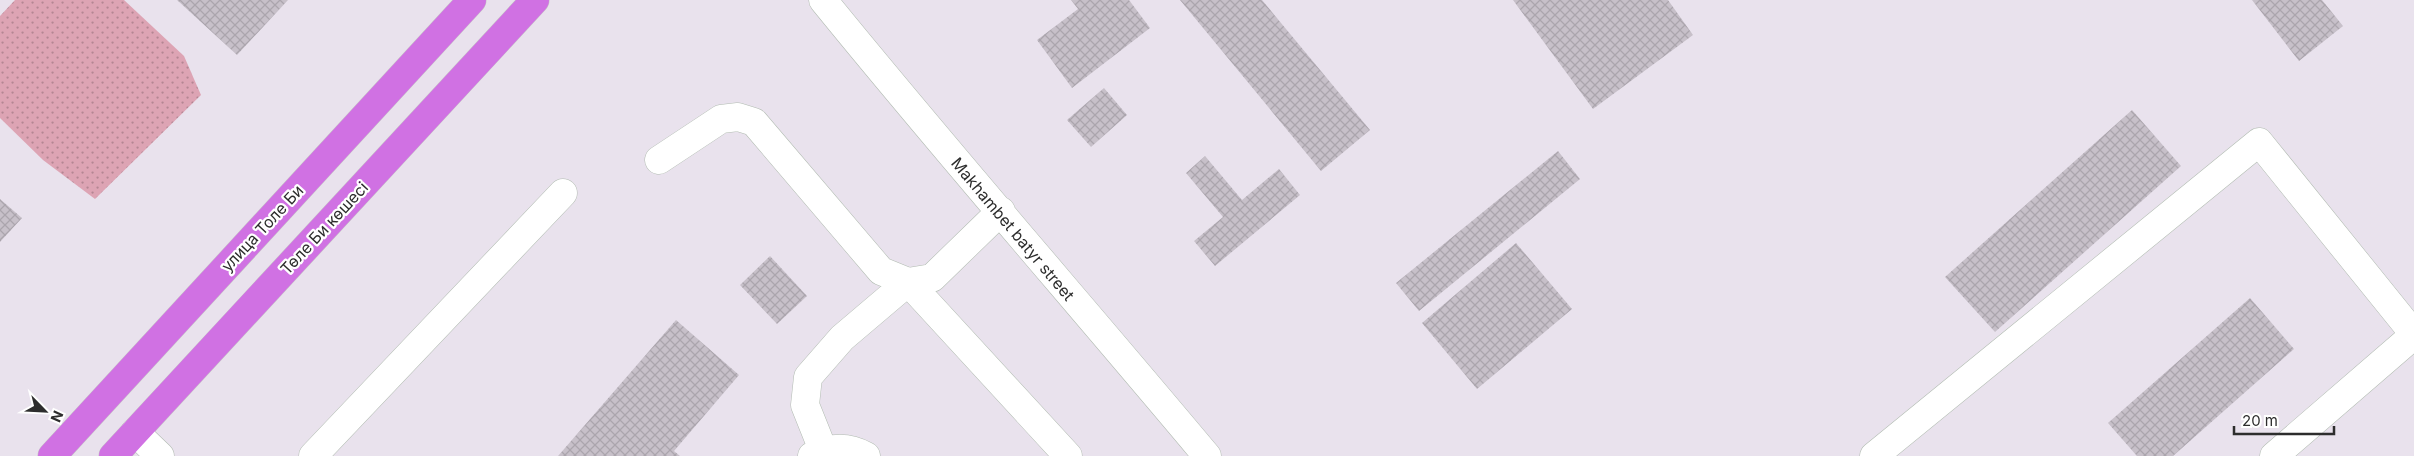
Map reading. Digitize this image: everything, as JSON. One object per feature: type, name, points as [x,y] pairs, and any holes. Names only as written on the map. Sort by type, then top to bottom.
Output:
[{"type":"main road","name":"улица Толе Би","points":[[52,456],[472,0]]},
{"type":"main road","name":"Төле Би көшесі","points":[[113,456],[535,0]]},
{"type":"street","name":"Makhambet batyr street","points":[[823,0],[933,135],[1001,211],[1039,260],[1207,456]]},
{"type":"street","points":[[659,160],[721,119],[738,117],[754,122],[881,271],[908,282],[1068,456]]},
{"type":"street","points":[[1891,451],[2259,142],[2414,335],[2274,456]]},
{"type":"street","points":[[313,456],[563,193]]},
{"type":"street","points":[[866,456],[854,450],[818,453],[805,405],[808,377],[842,338],[908,282],[932,278],[1001,211]]},
{"type":"street","points":[[135,432],[160,456]]},
{"type":"shaded area","points":[[15,0],[124,0],[184,56],[201,95],[95,199],[43,160],[0,118],[0,16]]},
{"type":"building","points":[[177,0],[288,0],[237,55]]},
{"type":"building","points":[[1071,0],[1129,0],[1150,28],[1072,88],[1037,40],[1078,9]]},
{"type":"building","points":[[1180,0],[1262,0],[1370,130],[1321,171]]},
{"type":"building","points":[[1513,0],[1668,0],[1693,35],[1593,109]]},
{"type":"building","points":[[2252,0],[2322,0],[2343,26],[2299,61]]},
{"type":"building","points":[[1104,88],[1127,115],[1091,147],[1067,120]]},
{"type":"building","points":[[2132,110],[2181,166],[1995,332],[1945,277]]},
{"type":"building","points":[[1558,151],[1580,179],[1419,311],[1396,283]]},
{"type":"building","points":[[1205,156],[1242,200],[1279,169],[1300,195],[1215,266],[1194,241],[1223,217],[1186,173]]},
{"type":"building","points":[[0,199],[22,218],[0,242]]},
{"type":"building","points":[[1516,243],[1572,309],[1477,389],[1422,323]]},
{"type":"building","points":[[770,256],[807,296],[777,324],[740,285]]},
{"type":"building","points":[[2250,298],[2294,349],[2173,456],[2137,456],[2108,423]]},
{"type":"building","points":[[676,320],[739,375],[674,451],[680,456],[558,456]]}]
